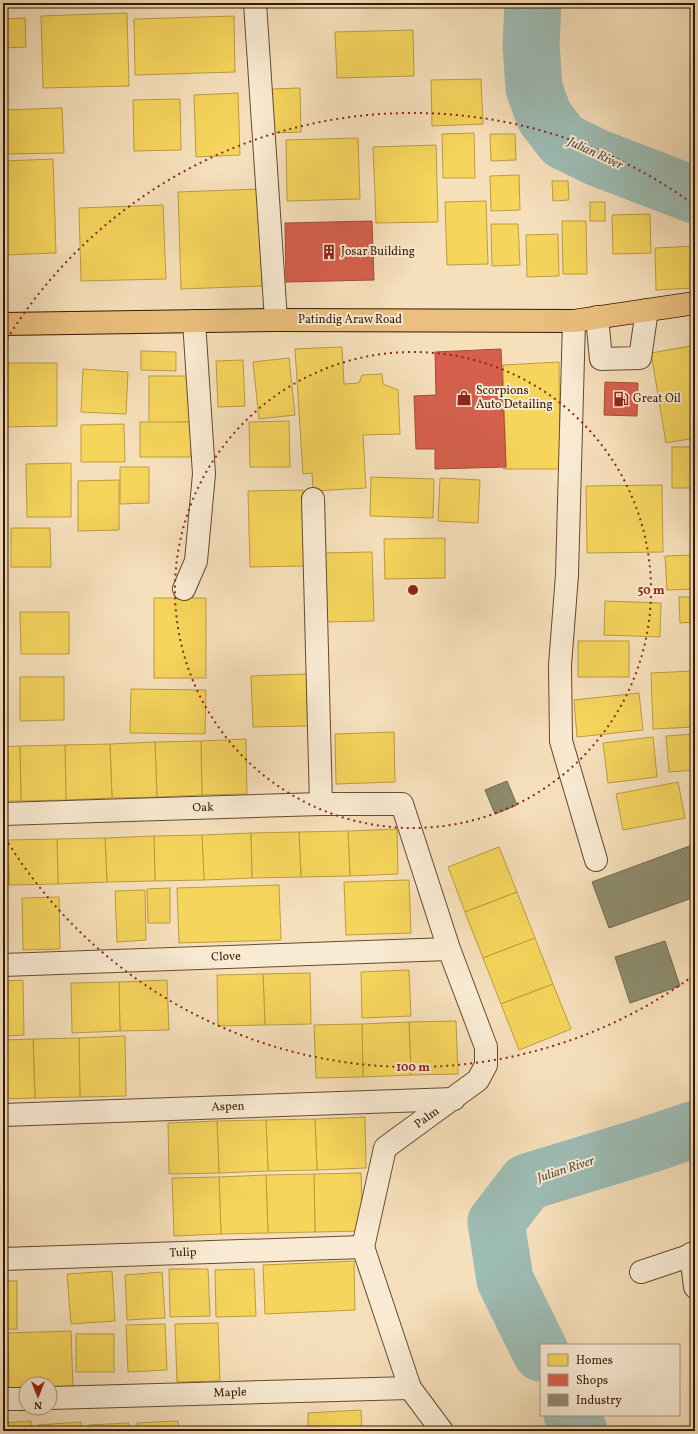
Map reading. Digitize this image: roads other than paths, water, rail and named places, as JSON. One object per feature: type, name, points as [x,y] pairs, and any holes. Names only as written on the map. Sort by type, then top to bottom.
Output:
[{"type":"main road","name":"Patindig Araw Road","points":[[3,324],[276,320],[574,321],[695,303]]},
{"type":"street","points":[[255,3],[276,320]]},
{"type":"street","points":[[597,317],[601,359],[640,358],[647,310]]},
{"type":"street","points":[[184,589],[196,561],[204,474],[194,321]]},
{"type":"street","points":[[574,321],[567,575],[560,665],[561,742],[596,860]]},
{"type":"street","points":[[313,499],[321,804]]},
{"type":"street","name":"Oak","points":[[3,814],[321,804],[402,804]]},
{"type":"street","name":"Palm","points":[[363,1247],[385,1148],[478,1080],[486,1065],[486,1046],[449,949],[402,804]]},
{"type":"street","name":"Clove","points":[[3,965],[449,949]]},
{"type":"street","name":"Aspen","points":[[3,1115],[454,1099]]},
{"type":"street","points":[[363,1247],[410,1388],[442,1431]]},
{"type":"street","name":"Tulip","points":[[3,1259],[363,1247]]},
{"type":"street","points":[[641,1272],[693,1254],[695,1287]]},
{"type":"street","name":"Maple","points":[[58,1398],[410,1388]]},
{"type":"street","points":[[3,1399],[18,1399]]},
{"type":"waterway","name":"Julian River","points":[[533,3],[531,44],[534,88],[544,116],[563,141],[598,158],[695,195]]},
{"type":"waterway","name":"Julian River","points":[[540,1351],[505,1280],[496,1222],[527,1182],[695,1129]]},
{"type":"waterway","name":"Julian River","points":[[572,1416],[579,1431]]},
{"type":"place","name":"Josar Building","points":[[329,252]]},
{"type":"place","name":"Scorpions Auto Detailing","points":[[464,398]]},
{"type":"place","name":"Great Oil","points":[[621,399]]}]
